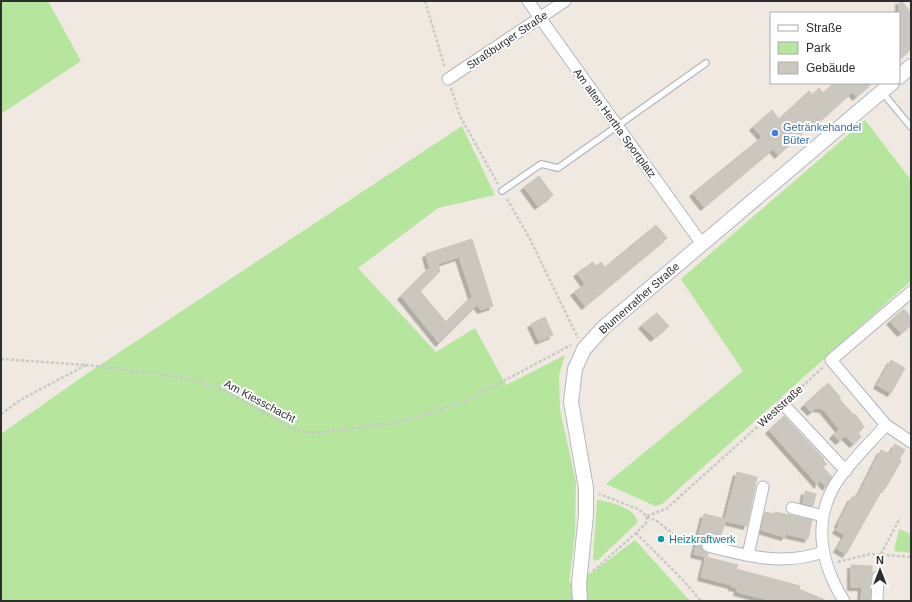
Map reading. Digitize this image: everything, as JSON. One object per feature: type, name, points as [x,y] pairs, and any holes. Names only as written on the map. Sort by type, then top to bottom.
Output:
[{"type":"street","name":"Am alten Hertha Sportplatz","points":[[528,1],[702,244]]},
{"type":"street","name":"Straßburger Straße","points":[[448,79],[565,1]]},
{"type":"street","points":[[900,76],[911,66]]},
{"type":"street","name":"Blumenrather Straße","points":[[580,601],[579,583],[586,515],[586,488],[572,402],[575,369],[584,349],[604,327],[887,87]]},
{"type":"street","points":[[911,292],[831,360],[886,425],[911,442]]},
{"type":"street","points":[[783,404],[846,472]]},
{"type":"street","points":[[844,601],[834,586],[822,552],[823,516],[836,483],[886,425]]},
{"type":"street","points":[[748,555],[763,487]]},
{"type":"street","points":[[792,508],[823,516]]},
{"type":"street","points":[[708,546],[772,560],[810,557],[822,552]]},
{"type":"street","points":[[877,601],[878,577]]},
{"type":"lane","points":[[502,191],[540,164],[558,168],[706,63]]},
{"type":"lane","points":[[887,87],[911,127]]},
{"type":"path","points":[[425,1],[460,116],[530,239],[579,341]]},
{"type":"path","name":"Am Kiesschacht","points":[[1,359],[86,365],[153,373],[194,380],[228,392],[291,428],[304,432],[318,432],[392,423],[424,415],[466,401],[568,347]]},
{"type":"path","name":"Weststraße","points":[[646,516],[666,508],[831,360]]},
{"type":"path","points":[[1,414],[22,399],[86,365]]},
{"type":"path","points":[[586,488],[638,509],[646,516],[657,521],[678,538],[708,546]]},
{"type":"path","points":[[579,583],[646,523],[646,516]]},
{"type":"path","points":[[881,554],[900,518]]},
{"type":"path","points":[[636,533],[683,580],[701,601]]},
{"type":"path","points":[[826,564],[854,559],[870,554],[911,557]]},
{"type":"green space","points":[[1,1],[48,1],[81,61],[1,114]]},
{"type":"green space","points":[[865,120],[911,180],[911,281],[662,504],[655,506],[606,484],[743,371],[681,279]]},
{"type":"green space","points":[[462,126],[495,195],[438,208],[358,268],[436,352],[475,328],[506,385],[565,355],[559,375],[560,410],[576,482],[575,533],[569,583],[591,573],[635,540],[690,601],[1,601],[1,434],[88,373]]},
{"type":"green space","points":[[597,500],[615,504],[628,510],[636,518],[637,523],[598,560],[594,561],[593,558]]},
{"type":"green space","points":[[899,529],[911,534],[911,553],[894,551]]},
{"type":"building","points":[[899,1],[902,1],[911,13],[911,49],[900,58],[900,12]]},
{"type":"building","points":[[833,84],[871,84],[856,97],[852,92],[819,122],[820,128],[811,125],[778,155],[773,149],[704,207],[693,193],[762,137],[753,127],[772,110],[779,119],[809,91],[813,95],[819,88],[823,93]]},
{"type":"building","points":[[539,176],[553,195],[538,206],[524,187]]},
{"type":"building","points":[[656,225],[667,238],[585,306],[574,292],[585,284],[577,273],[593,262],[596,266],[601,262],[605,267]]},
{"type":"building","points":[[472,239],[493,306],[481,310],[477,305],[439,343],[401,296],[431,266],[429,266],[426,254]],"holes":[[[459,257],[472,296],[446,322],[420,291],[440,271],[438,264]]]},
{"type":"building","points":[[904,309],[911,317],[911,325],[901,333],[890,321]]},
{"type":"building","points":[[657,313],[669,326],[654,338],[642,325]]},
{"type":"building","points":[[545,317],[553,335],[539,341],[531,324]]},
{"type":"building","points":[[891,360],[905,368],[891,393],[877,385]]},
{"type":"building","points":[[828,383],[841,398],[839,399],[854,415],[855,414],[864,427],[858,433],[861,437],[853,444],[845,436],[839,441],[833,435],[839,429],[823,409],[816,408],[811,412],[804,405]]},
{"type":"building","points":[[784,416],[827,464],[823,467],[832,477],[826,487],[819,479],[818,485],[769,430]]},
{"type":"building","points":[[895,444],[905,450],[899,460],[901,461],[885,489],[883,488],[846,554],[837,549],[845,535],[836,530],[839,525],[838,524],[852,497],[854,498],[857,493],[859,494],[881,450],[890,454]]},
{"type":"building","points":[[737,472],[757,477],[747,526],[726,521],[719,540],[711,538],[711,540],[703,541],[701,544],[703,551],[708,553],[707,557],[694,554],[704,514],[725,519]]},
{"type":"building","points":[[805,491],[816,494],[813,506],[803,503]]},
{"type":"building","points":[[765,512],[775,514],[775,512],[812,520],[808,539],[786,534],[785,537],[761,530]]},
{"type":"building","points":[[706,557],[738,565],[736,569],[800,586],[799,589],[827,601],[773,601],[737,592],[738,588],[732,587],[732,585],[701,577]]},
{"type":"building","points":[[851,565],[872,566],[873,572],[871,577],[870,601],[861,601],[862,587],[851,587]]},
{"type":"place","name":"Getränkehandel Büter","points":[[775,133]]},
{"type":"place","name":"Heizkraftwerk","points":[[661,539]]}]
